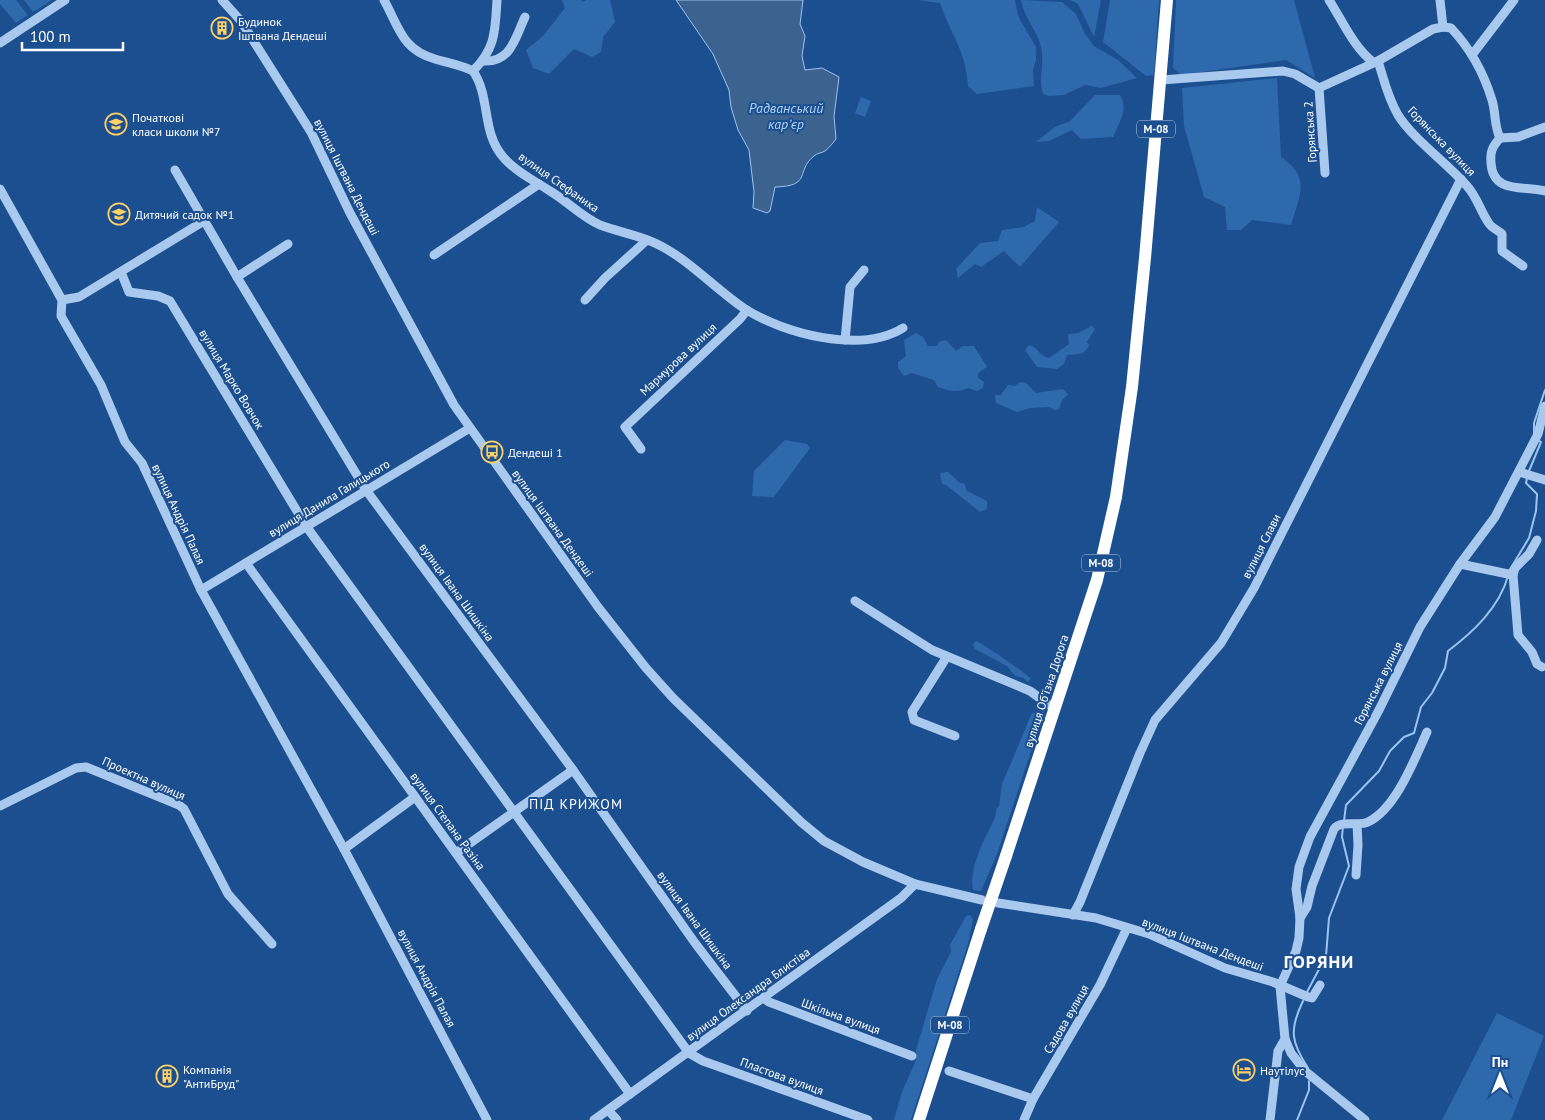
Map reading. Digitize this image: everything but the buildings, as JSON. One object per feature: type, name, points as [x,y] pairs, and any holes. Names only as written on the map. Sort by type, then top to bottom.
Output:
[{"type":"highway","name":"М-08","points":[[1161,80],[1167,0]]},
{"type":"highway","name":"вулиця Обʼїзна Дорога","points":[[919,1120],[1097,580],[1116,496],[1132,387],[1161,80]]},
{"type":"street","points":[[0,43],[65,0]]},
{"type":"street","name":"вулиця Іштвана Дендеші","points":[[222,0],[241,21],[311,132],[350,213],[444,389],[615,629],[673,698],[817,835],[841,851],[915,884],[982,900]]},
{"type":"street","points":[[384,0],[401,36],[410,48],[422,54],[473,71],[483,61],[494,40],[497,0]]},
{"type":"street","points":[[1329,0],[1348,32],[1367,58],[1376,62]]},
{"type":"street","points":[[1440,0],[1443,27]]},
{"type":"street","points":[[1472,55],[1514,0]]},
{"type":"street","points":[[483,61],[502,59],[509,52],[525,17]]},
{"type":"street","points":[[1161,80],[1283,71],[1295,74],[1312,86],[1319,88],[1376,62],[1433,29],[1451,28],[1472,55],[1492,100],[1494,124],[1500,138]]},
{"type":"street","name":"Горянська вулиця","points":[[1376,62],[1399,115],[1414,134],[1461,179],[1476,198],[1487,222],[1502,234],[1502,251],[1523,266]]},
{"type":"street","name":"вулиця Стефаника","points":[[473,71],[480,83],[487,125],[494,145],[512,166],[590,220],[657,244],[685,261],[747,310],[801,333],[845,340],[877,338],[896,333],[904,328]]},
{"type":"street","name":"Горянська 2","points":[[1319,88],[1325,173]]},
{"type":"street","points":[[1544,129],[1518,137],[1500,138],[1492,146],[1490,155],[1495,178],[1502,184],[1512,188],[1545,192]]},
{"type":"street","name":"вулиця Івана Шишкіна","points":[[175,170],[237,277],[366,490],[573,770],[695,943],[747,1011]]},
{"type":"street","name":"вулиця Слави","points":[[1073,915],[1080,902],[1147,736],[1166,706],[1221,643],[1254,588],[1461,179]]},
{"type":"street","points":[[434,255],[539,184]]},
{"type":"street","name":"вулиця Андрія Палая","points":[[0,189],[62,300],[61,316],[101,385],[125,442],[142,463],[202,590],[344,848],[487,1120]]},
{"type":"street","points":[[62,300],[79,297],[204,221]]},
{"type":"street","points":[[585,300],[605,278],[647,240]]},
{"type":"street","points":[[237,277],[288,244]]},
{"type":"street","points":[[845,340],[850,287],[864,270]]},
{"type":"street","name":"вулиця Марко Вовчок","points":[[121,272],[129,292],[158,296],[170,300],[306,526]]},
{"type":"street","name":"Мармурова вулиця","points":[[641,449],[625,427],[740,319],[747,310]]},
{"type":"street","name":"Горянська вулиця","points":[[1280,986],[1296,951],[1300,918],[1296,878],[1310,837],[1379,710],[1420,628],[1460,564],[1525,474],[1545,406]]},
{"type":"street","name":"вулиця Данила Галицького","points":[[202,590],[470,428]]},
{"type":"street","points":[[1525,474],[1545,480]]},
{"type":"street","points":[[306,526],[689,1053]]},
{"type":"street","points":[[1509,574],[1529,554],[1538,540]]},
{"type":"street","name":"вулиця Степана Разіна","points":[[246,563],[630,1094]]},
{"type":"street","points":[[1460,564],[1509,574]]},
{"type":"street","points":[[1509,574],[1518,636],[1542,667]]},
{"type":"street","points":[[854,601],[899,631],[946,658],[1030,691],[1055,709]]},
{"type":"street","points":[[946,658],[912,712],[912,716],[914,720],[955,736]]},
{"type":"street","points":[[1300,918],[1307,907],[1312,886],[1334,829],[1344,824],[1368,822],[1383,809],[1402,786],[1427,732]]},
{"type":"street","name":"Проектна вулиця","points":[[0,806],[76,768],[86,767],[179,804],[184,809],[228,894],[272,944]]},
{"type":"street","points":[[456,853],[573,770]]},
{"type":"street","points":[[344,848],[416,797]]},
{"type":"street","points":[[1356,824],[1358,853],[1356,875]]},
{"type":"street","name":"вулиця Олександра Блистіва","points":[[594,1120],[901,898],[915,884]]},
{"type":"street","name":"вулиця Іштвана Дендеші","points":[[998,903],[1096,918],[1149,934],[1240,974],[1312,998],[1320,986]]},
{"type":"street","name":"Садова вулиця","points":[[1024,1120],[1033,1099],[1087,1009],[1127,928]]},
{"type":"street","points":[[1280,986],[1285,1039],[1291,1053],[1305,1071],[1365,1120]]},
{"type":"street","name":"Шкільна вулиця","points":[[763,998],[769,1002],[912,1056]]},
{"type":"street","points":[[1270,1120],[1278,1051],[1285,1039]]},
{"type":"street","name":"Пластова вулиця","points":[[689,1053],[703,1061],[868,1120]]},
{"type":"street","points":[[949,1072],[1033,1099]]},
{"type":"street","points":[[608,1110],[617,1120]]},
{"type":"shaded area","points":[[0,0],[16,0],[28,15],[16,23],[0,4]]},
{"type":"shaded area","points":[[24,0],[52,0],[33,12]]},
{"type":"shaded area","points":[[562,0],[581,0],[583,2],[586,0],[610,0],[615,22],[603,37],[601,52],[592,57],[574,49],[549,74],[533,68],[526,50],[543,36],[565,8]]},
{"type":"shaded area","points":[[917,0],[1015,0],[1018,16],[1036,47],[1036,60],[1033,70],[1034,86],[977,94],[968,86],[967,73],[961,53],[940,3]]},
{"type":"shaded area","points":[[1021,0],[1062,2],[1076,14],[1085,34],[1094,46],[1118,60],[1137,78],[1101,88],[1085,85],[1064,95],[1049,96],[1043,94],[1041,47]]},
{"type":"shaded area","points":[[1070,0],[1101,0],[1094,37],[1078,4]]},
{"type":"shaded area","points":[[1110,0],[1159,0],[1154,75],[1146,76],[1103,42]]},
{"type":"shaded area","points":[[1176,0],[1294,0],[1315,78],[1286,60],[1181,75],[1173,68]]},
{"type":"shaded area","points":[[1277,78],[1281,157],[1296,172],[1300,179],[1301,187],[1291,225],[1252,220],[1241,230],[1227,230],[1225,207],[1204,197],[1184,126],[1182,88]]},
{"type":"shaded area","points":[[1095,95],[1120,95],[1123,100],[1122,116],[1113,137],[1081,139],[1072,130],[1049,141],[1036,142],[1055,127],[1070,121]]},
{"type":"shaded area","points":[[861,97],[871,101],[865,117],[855,113]]},
{"type":"shaded area","points":[[1037,207],[1059,222],[1020,267],[1004,251],[981,267],[975,264],[958,278],[956,269],[980,243],[998,241],[1002,230],[1024,227],[1035,221]]},
{"type":"shaded area","points":[[1092,326],[1095,329],[1087,342],[1089,345],[1087,349],[1080,354],[1067,355],[1064,364],[1057,369],[1037,367],[1025,350],[1029,345],[1043,356],[1049,358],[1069,344],[1068,334],[1078,333]]},
{"type":"shaded area","points":[[916,333],[923,337],[928,346],[937,346],[939,342],[946,340],[956,351],[963,346],[974,346],[987,367],[978,373],[978,378],[984,382],[983,388],[977,391],[968,388],[960,391],[949,390],[938,387],[934,380],[912,373],[904,376],[898,368],[898,362],[906,356],[904,340]]},
{"type":"shaded area","points":[[1020,382],[1026,383],[1036,393],[1063,389],[1068,394],[1062,400],[1059,409],[1055,410],[1049,407],[1030,408],[1017,412],[996,403],[995,395],[1001,395],[1008,385],[1015,386]]},
{"type":"shaded area","points":[[785,440],[807,444],[810,448],[774,497],[752,496],[754,471]]},
{"type":"shaded area","points":[[948,472],[960,483],[964,483],[967,491],[987,501],[987,509],[980,512],[946,485],[942,484],[940,473]]},
{"type":"shaded area","points":[[976,641],[1004,658],[1031,679],[1027,682],[1024,678],[1015,676],[1007,666],[975,649],[973,644]]},
{"type":"shaded area","points":[[1044,711],[1045,717],[1038,730],[997,854],[981,891],[973,890],[972,883],[976,860],[995,818],[1002,784],[1032,713]]},
{"type":"shaded area","points":[[970,915],[973,919],[968,944],[911,1120],[894,1120],[902,1092],[916,1060],[916,1050],[937,979],[951,952],[950,945],[966,916]]},
{"type":"shaded area","points":[[1497,1013],[1544,1036],[1511,1120],[1442,1120]]},
{"type":"water","name":"Радванський карʼєр","points":[[676,0],[803,0],[800,24],[805,36],[802,56],[805,70],[822,68],[839,77],[834,116],[836,139],[824,152],[815,155],[808,162],[799,181],[787,186],[775,187],[770,211],[767,213],[753,208],[754,192],[749,150],[738,130],[731,107],[729,90],[713,54]]},
{"type":"waterway","points":[[1534,435],[1534,423],[1545,390]]},
{"type":"waterway","points":[[1529,471],[1541,442],[1538,440]]},
{"type":"waterway","points":[[1509,571],[1529,538],[1536,511],[1537,494],[1526,483],[1527,478]]},
{"type":"waterway","points":[[1344,821],[1346,805],[1379,771],[1390,751],[1404,737],[1414,733],[1421,707],[1432,693],[1445,668],[1448,651],[1467,636],[1492,609],[1504,588],[1508,576]]},
{"type":"waterway","points":[[1307,992],[1326,956],[1329,918],[1349,866],[1342,837],[1343,826]]},
{"type":"waterway","points":[[1303,1001],[1295,1020],[1294,1036],[1298,1051],[1308,1068]]},
{"type":"waterway","points":[[1297,1120],[1309,1090],[1309,1081]]},
{"type":"place","name":"Будинок Іштвана Дєндеші","points":[[222,28]]},
{"type":"place","name":"Початкові класи школи №7","points":[[116,124]]},
{"type":"place","name":"Дитячий садок №1","points":[[119,214]]},
{"type":"place","name":"Дендеші 1","points":[[492,452]]},
{"type":"place","name":"Наутілус","points":[[1244,1070]]},
{"type":"place","name":"Компанія \"АнтиБруд\"","points":[[167,1076]]},
{"type":"district","name":"ПІД КРИЖОМ","points":[[576,804]]},
{"type":"district","name":"ГОРЯНИ","points":[[1319,961]]}]
